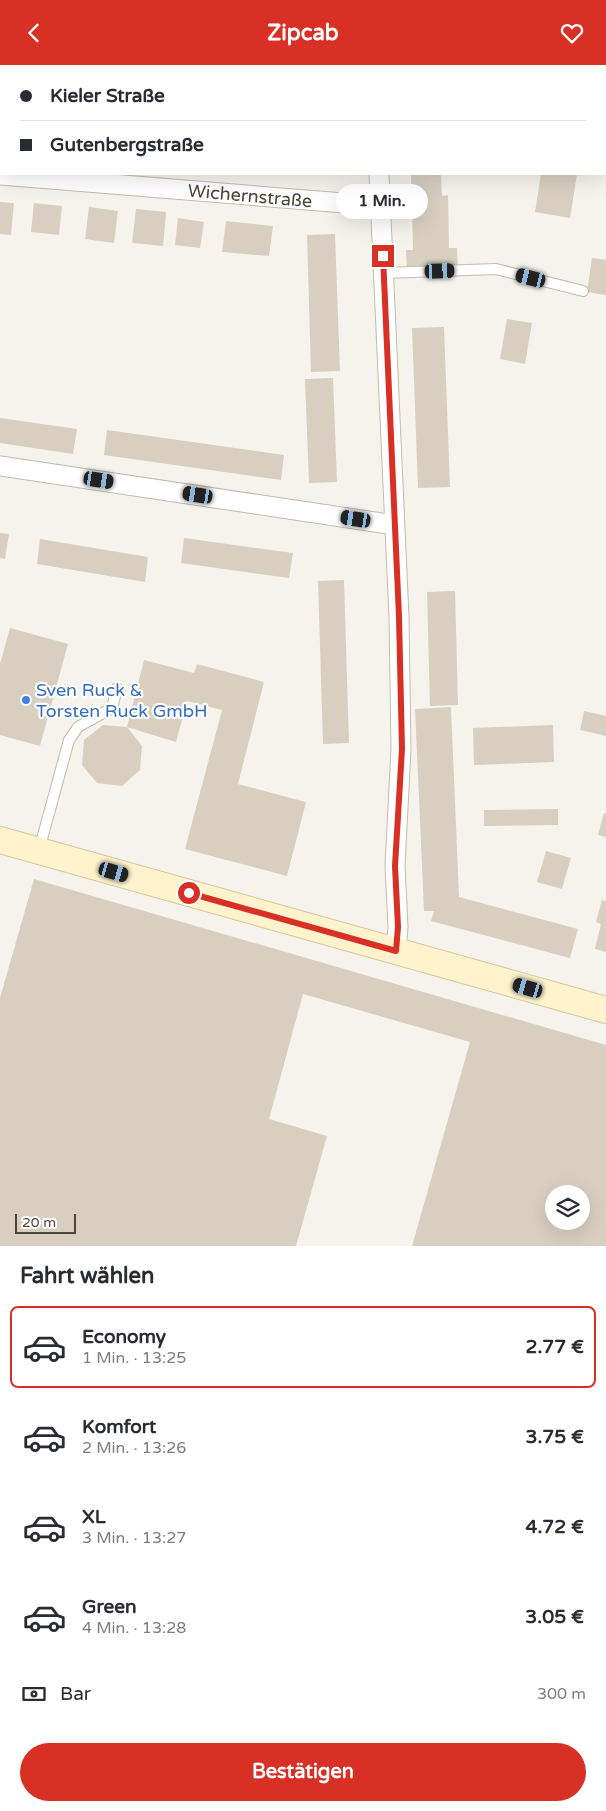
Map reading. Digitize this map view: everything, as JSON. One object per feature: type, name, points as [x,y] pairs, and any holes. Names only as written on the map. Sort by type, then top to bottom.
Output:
[{"type":"street","name":"Wichernstraße","points":[[0,175],[381,207]]},
{"type":"street","points":[[379,175],[399,617],[402,749],[395,866],[398,927],[396,951]]},
{"type":"street","points":[[0,466],[395,525]]},
{"type":"street","points":[[0,840],[606,1010]]},
{"type":"lane","points":[[384,273],[496,269],[583,291]]},
{"type":"lane","points":[[38,851],[69,740],[78,727],[112,708],[117,688]]},
{"type":"building","points":[[411,175],[441,175],[442,196],[448,195],[449,248],[457,248],[458,267],[407,269],[406,250],[413,250]]},
{"type":"building","points":[[541,175],[577,175],[570,218],[535,212]]},
{"type":"building","points":[[0,202],[14,203],[11,235],[0,234]]},
{"type":"building","points":[[34,203],[62,206],[59,235],[31,232]]},
{"type":"building","points":[[89,207],[118,211],[114,243],[85,239]]},
{"type":"building","points":[[136,209],[166,212],[163,246],[132,243]]},
{"type":"building","points":[[178,218],[204,222],[200,248],[175,245]]},
{"type":"building","points":[[226,221],[273,226],[269,256],[222,252]]},
{"type":"building","points":[[335,234],[340,371],[311,372],[307,235]]},
{"type":"building","points":[[592,258],[606,260],[606,295],[587,292]]},
{"type":"building","points":[[507,319],[532,323],[525,364],[500,359]]},
{"type":"building","points":[[444,327],[450,487],[418,488],[412,328]]},
{"type":"building","points":[[333,378],[337,482],[309,483],[305,379]]},
{"type":"building","points":[[0,418],[77,429],[73,454],[0,443]]},
{"type":"building","points":[[107,430],[284,455],[281,480],[104,455]]},
{"type":"building","points":[[0,533],[9,534],[5,559],[0,558]]},
{"type":"building","points":[[184,538],[293,553],[289,578],[181,563]]},
{"type":"building","points":[[40,539],[148,557],[145,582],[37,564]]},
{"type":"building","points":[[344,580],[349,743],[323,744],[318,581]]},
{"type":"building","points":[[455,591],[458,705],[430,706],[427,592]]},
{"type":"building","name":"Sven Ruck & Torsten Ruck GmbH","points":[[10,628],[68,644],[40,746],[0,735],[0,664]]},
{"type":"building","points":[[144,660],[194,673],[197,664],[264,682],[238,784],[306,802],[287,876],[185,849],[222,710],[187,701],[176,742],[127,727]]},
{"type":"building","points":[[451,707],[459,897],[578,929],[570,958],[431,921],[434,911],[424,911],[415,709]]},
{"type":"building","points":[[584,711],[606,716],[606,736],[580,730]]},
{"type":"building","points":[[103,725],[127,727],[142,746],[140,770],[122,786],[97,783],[82,765],[84,740]]},
{"type":"building","points":[[553,725],[554,762],[474,765],[473,728]]},
{"type":"building","points":[[558,809],[558,825],[484,826],[484,810]]},
{"type":"building","points":[[604,813],[606,814],[606,837],[598,835]]},
{"type":"building","points":[[546,851],[571,858],[562,889],[537,882]]},
{"type":"building","points":[[34,879],[606,1045],[606,1246],[412,1246],[470,1042],[303,994],[269,1119],[327,1136],[296,1246],[0,1246],[0,998]]},
{"type":"building","points":[[602,900],[606,901],[606,952],[595,949],[601,924],[596,922]]},
{"type":"place","name":"Sven Ruck & Torsten Ruck GmbH","points":[[26,700]]},
{"type":"route","points":[[189,893],[396,951],[398,927],[395,866],[402,749],[399,617],[383,256]]}]
